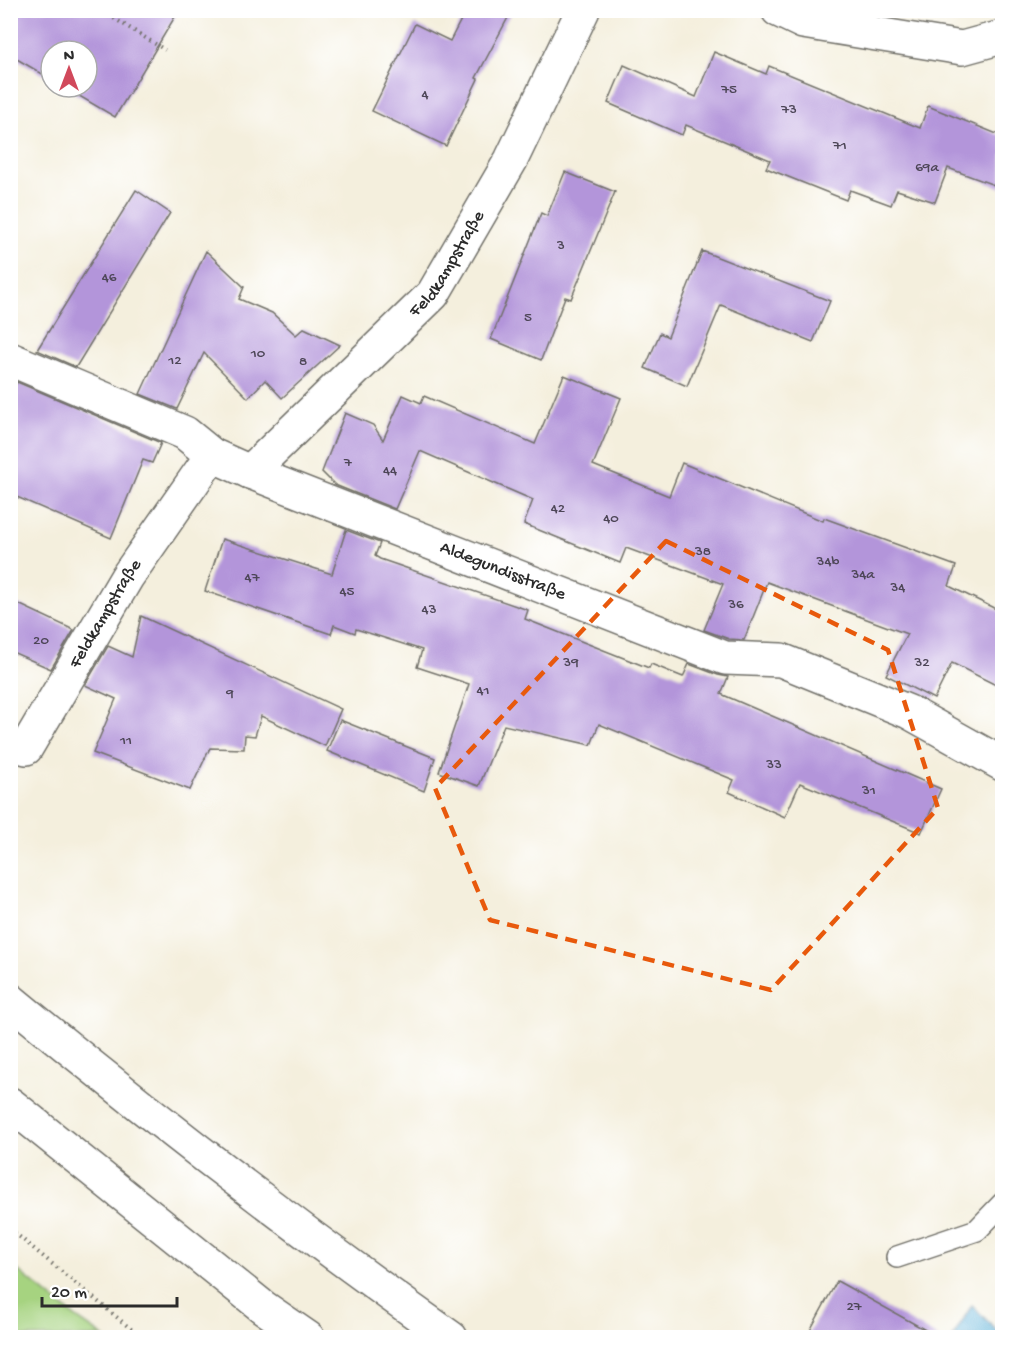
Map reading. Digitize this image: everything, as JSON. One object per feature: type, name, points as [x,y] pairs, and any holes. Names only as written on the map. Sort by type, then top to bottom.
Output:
[{"type":"main road","name":"Feldkampstraße","points":[[250,472],[433,294],[512,159],[583,10]]},
{"type":"main road","points":[[778,10],[803,22],[962,48],[1002,37]]},
{"type":"main road","name":"Aldegundisstraße","points":[[10,358],[185,433],[212,455],[250,472],[725,658],[781,660],[909,712],[1002,764]]},
{"type":"main road","name":"Feldkampstraße","points":[[26,748],[127,577],[212,455]]},
{"type":"main road","points":[[10,1000],[87,1063],[339,1258],[451,1338]]},
{"type":"main road","points":[[10,1104],[263,1307],[308,1338]]},
{"type":"lane","points":[[897,1257],[977,1230],[1002,1204]]},
{"type":"path","points":[[108,10],[107,14],[165,50]]},
{"type":"path","points":[[10,1229],[142,1338]]},
{"type":"highlighted area","points":[[666,541],[888,650],[938,808],[771,990],[490,920],[435,788]]},
{"type":"green space","points":[[10,1264],[75,1317],[104,1337],[11,1337]]},
{"type":"water","points":[[972,1305],[1002,1336],[1002,1337],[953,1337]]},
{"type":"building","points":[[10,10],[179,10],[115,117],[84,99],[99,99],[99,39],[39,39],[39,72],[10,55]]},
{"type":"building","points":[[466,10],[512,10],[476,78],[478,79],[446,146],[372,111],[415,24],[450,41]]},
{"type":"building","points":[[714,52],[766,74],[769,66],[920,128],[928,106],[1002,136],[1002,188],[948,168],[935,202],[897,190],[891,205],[850,190],[846,200],[766,168],[770,160],[686,125],[682,135],[608,103],[624,65],[696,97]]},
{"type":"building","points":[[565,172],[615,192],[571,299],[565,297],[541,360],[491,339],[541,213],[547,216]]},
{"type":"building","points":[[136,190],[170,213],[76,367],[37,350]]},
{"type":"building","points":[[206,251],[244,287],[239,299],[272,313],[296,335],[304,328],[340,345],[282,398],[265,380],[248,398],[204,353],[177,409],[140,394]]},
{"type":"building","points":[[702,251],[830,301],[813,342],[721,305],[687,386],[645,368],[660,333],[668,337]]},
{"type":"building","points":[[564,375],[621,398],[593,465],[669,496],[682,463],[823,521],[824,518],[956,566],[949,586],[1002,612],[1002,688],[952,663],[934,699],[886,675],[907,634],[767,582],[744,640],[729,639],[704,630],[723,584],[626,548],[620,563],[524,524],[533,500],[420,451],[395,509],[335,485],[322,472],[345,413],[373,425],[383,440],[403,395],[421,403],[424,396],[535,444]]},
{"type":"building","points":[[17,382],[161,443],[152,463],[143,460],[111,538],[10,494],[10,393]]},
{"type":"building","points":[[346,530],[380,543],[375,556],[380,559],[528,610],[525,619],[649,668],[651,664],[683,677],[689,664],[728,677],[721,694],[941,789],[921,833],[800,783],[785,817],[729,792],[734,780],[599,724],[591,745],[504,725],[479,786],[439,772],[469,684],[417,667],[422,650],[356,629],[355,633],[334,625],[331,634],[205,591],[222,539],[332,574]]},
{"type":"building","points":[[10,600],[74,630],[51,669],[10,651]]},
{"type":"building","points":[[141,616],[341,709],[325,746],[261,716],[255,736],[245,735],[244,749],[210,748],[190,790],[93,753],[116,699],[85,685],[108,646],[132,657]]},
{"type":"building","points":[[340,720],[435,758],[424,791],[327,751]]},
{"type":"building","points":[[837,1281],[940,1338],[806,1338]]}]
